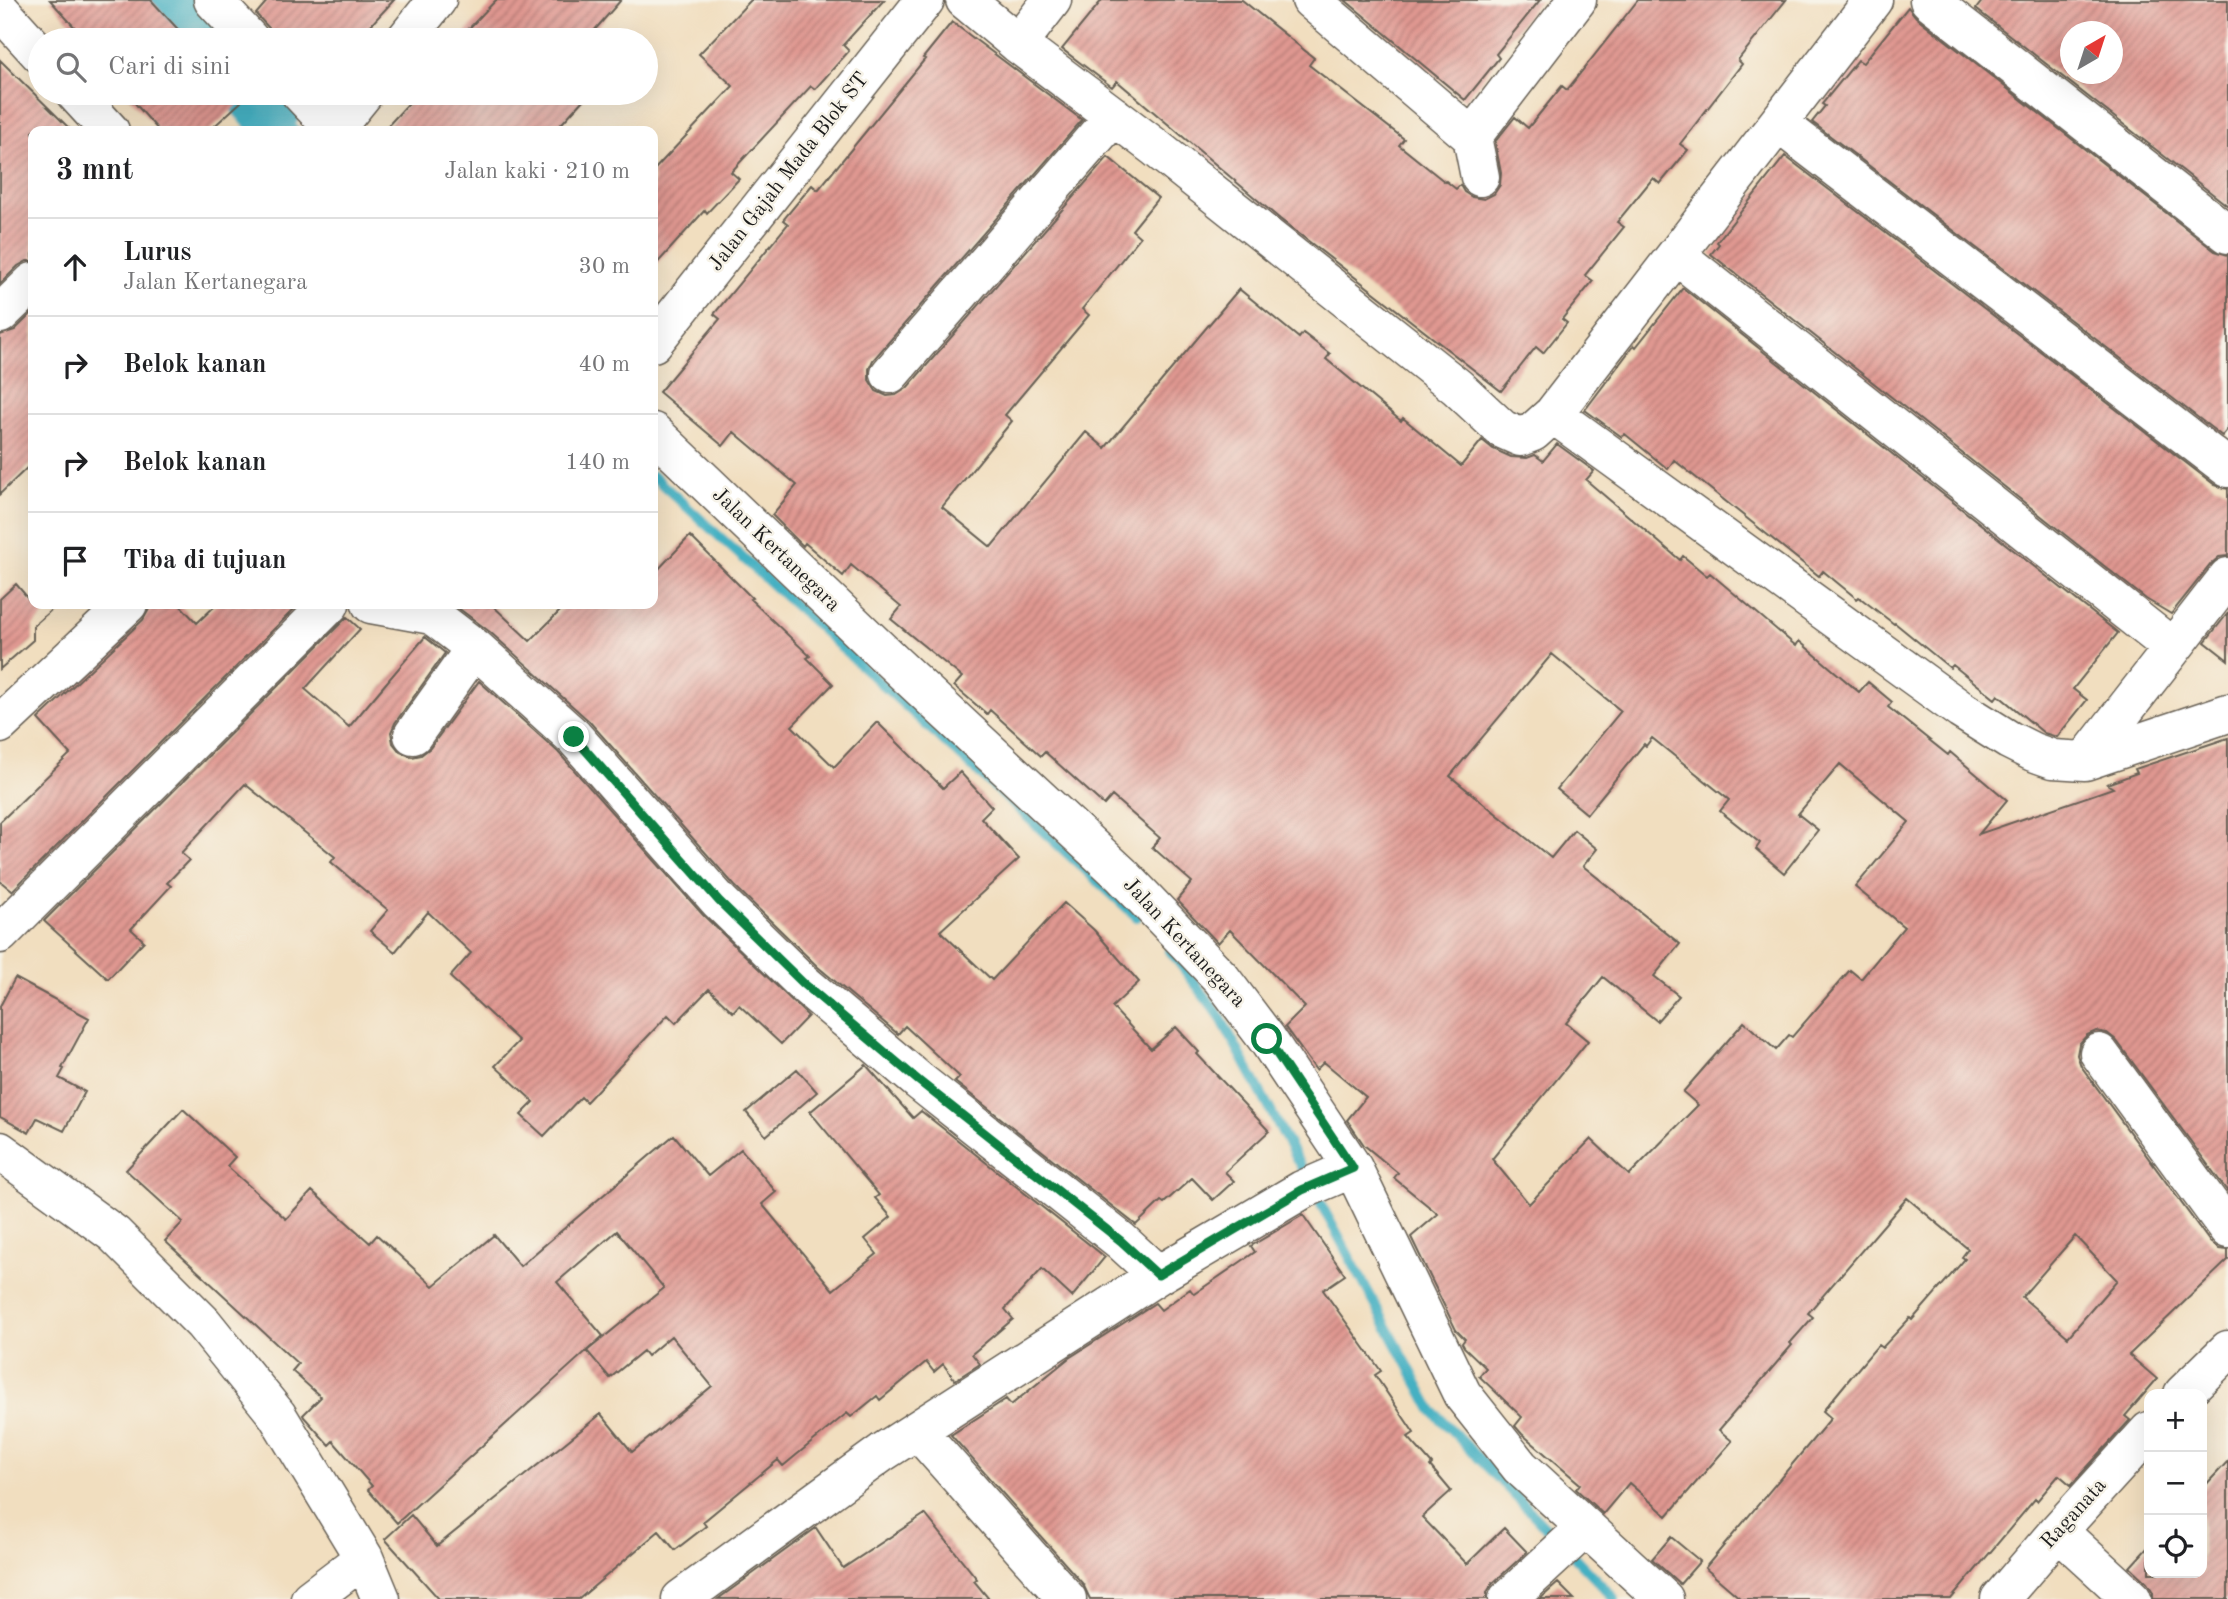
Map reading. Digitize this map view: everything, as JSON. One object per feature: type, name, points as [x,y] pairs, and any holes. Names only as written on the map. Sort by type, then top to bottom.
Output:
[{"type":"street","points":[[415,28],[437,0]]},
{"type":"street","name":"Jalan Gajah Mada Blok ST","points":[[658,337],[925,0]]},
{"type":"street","points":[[965,0],[1457,387],[1503,429],[1520,437],[1533,432],[1553,414],[1873,0]]},
{"type":"street","points":[[1018,44],[1052,0]]},
{"type":"street","points":[[1313,0],[1472,137],[1480,177]]},
{"type":"street","points":[[1472,137],[1577,0]]},
{"type":"street","points":[[1929,0],[2228,234]]},
{"type":"street","points":[[0,10],[28,41]]},
{"type":"street","points":[[86,105],[105,126]]},
{"type":"street","points":[[311,105],[331,126]]},
{"type":"street","points":[[338,126],[355,105]]},
{"type":"street","points":[[890,374],[1114,116]]},
{"type":"street","points":[[1778,122],[2228,468]]},
{"type":"street","points":[[1676,255],[2173,648]]},
{"type":"street","points":[[0,314],[28,287]]},
{"type":"street","points":[[1553,414],[1961,710],[2033,752],[2053,759],[2085,761],[2228,713]]},
{"type":"street","name":"Jalan Kertanegara","points":[[658,437],[896,665],[1122,876],[1221,978],[1252,1018],[1344,1171],[1462,1394],[1520,1467],[1571,1541],[1664,1599]]},
{"type":"street","points":[[2085,761],[2228,577]]},
{"type":"street","points":[[0,724],[123,609]]},
{"type":"street","points":[[0,934],[325,609]]},
{"type":"street","points":[[405,609],[432,615],[474,648],[574,737],[719,901],[803,983],[919,1081],[1121,1241],[1158,1275]]},
{"type":"street","points":[[413,735],[474,648]]},
{"type":"street","points":[[2099,1053],[2228,1229]]},
{"type":"street","points":[[0,1151],[114,1234],[203,1323],[277,1415],[364,1558],[381,1599]]},
{"type":"street","points":[[681,1599],[883,1452],[1158,1275],[1302,1190],[1344,1171]]},
{"type":"street","points":[[2188,1389],[2228,1350]]},
{"type":"street","points":[[918,1431],[1067,1599]]},
{"type":"street","name":"Raganata","points":[[2000,1599],[2144,1436]]},
{"type":"street","points":[[2058,1531],[2133,1599]]},
{"type":"street","points":[[1508,1599],[1571,1541]]},
{"type":"street","points":[[310,1599],[364,1558]]},
{"type":"building","points":[[50,0],[151,0],[177,28],[75,28]]},
{"type":"building","points":[[268,0],[394,0],[368,28],[269,28],[256,14]]},
{"type":"building","points":[[496,0],[621,0],[596,28],[469,28]]},
{"type":"building","points":[[751,0],[884,0],[843,45],[849,51],[815,89],[811,86],[731,172],[739,179],[707,213],[705,210],[658,262],[658,166],[733,86],[699,54]]},
{"type":"building","points":[[1102,0],[1242,0],[1314,58],[1309,65],[1404,139],[1399,145],[1456,189],[1460,185],[1464,192],[1472,197],[1484,199],[1494,194],[1500,185],[1501,173],[1495,142],[1515,117],[1528,128],[1562,86],[1567,90],[1638,0],[1786,0],[1738,60],[1742,64],[1680,144],[1688,150],[1660,184],[1653,178],[1617,222],[1624,227],[1585,275],[1593,281],[1562,319],[1567,323],[1543,353],[1536,347],[1501,391],[1280,219],[1117,81],[1112,87],[1062,49]]},
{"type":"building","points":[[1345,0],[1540,0],[1496,54],[1499,58],[1465,100]]},
{"type":"building","points":[[1983,0],[2228,0],[2228,206],[2072,84],[2123,84],[2123,21],[2060,21],[2060,75],[1976,9]]},
{"type":"building","points":[[1908,7],[1916,17],[2215,251],[2228,255],[2228,429],[2222,436],[1812,122],[1825,106],[1822,104],[1858,60],[1863,63]]},
{"type":"building","points":[[952,22],[1082,120],[873,360],[869,369],[869,380],[876,391],[887,396],[896,395],[907,388],[1108,157],[1158,198],[1132,230],[1140,237],[1082,309],[1089,315],[1005,415],[1012,421],[942,507],[991,547],[1086,432],[1105,448],[1239,289],[1299,338],[1303,333],[1330,354],[1326,359],[1461,466],[1482,440],[1493,449],[1511,457],[1527,458],[1535,455],[1543,461],[1557,444],[1594,471],[1586,480],[1680,560],[1683,556],[1707,576],[1710,573],[1796,646],[1799,641],[1859,692],[1868,682],[1892,702],[1888,707],[1948,755],[1950,752],[2007,800],[1979,834],[2113,788],[2107,784],[2137,773],[2135,769],[2228,738],[2228,1192],[2116,1040],[2107,1033],[2096,1031],[2087,1035],[2079,1044],[2077,1055],[2081,1066],[2210,1242],[2219,1249],[2228,1250],[2228,1260],[2129,1355],[2157,1379],[2148,1389],[2144,1389],[2144,1394],[2125,1416],[2130,1420],[2071,1485],[2059,1475],[2037,1501],[2035,1499],[1951,1599],[1741,1599],[1705,1568],[1831,1418],[1823,1411],[1851,1377],[1878,1345],[1882,1348],[1910,1318],[1912,1320],[1965,1259],[1962,1257],[1968,1249],[1907,1198],[1808,1313],[1813,1317],[1790,1343],[1792,1345],[1719,1430],[1732,1441],[1667,1516],[1629,1483],[1603,1514],[1576,1489],[1580,1484],[1522,1434],[1515,1426],[1522,1417],[1479,1376],[1486,1368],[1464,1347],[1462,1343],[1465,1339],[1456,1330],[1411,1237],[1438,1214],[1394,1178],[1398,1173],[1364,1145],[1347,1120],[1366,1097],[1324,1062],[1316,1070],[1285,1027],[1305,1007],[1230,930],[1218,943],[1177,900],[1192,882],[1152,847],[1160,838],[1112,796],[1104,805],[1045,752],[1041,756],[990,710],[987,714],[954,686],[962,677],[891,619],[901,607],[851,565],[843,576],[805,543],[803,546],[772,515],[797,485],[734,432],[723,446],[659,392],[720,319],[714,314],[788,224],[783,220],[812,185],[818,190],[925,59],[923,58]],"holes":[[[1552,654],[1621,711],[1557,789],[1587,814],[1644,744],[1646,746],[1652,738],[1729,800],[1720,811],[1760,843],[1756,849],[1784,873],[1818,830],[1798,814],[1840,764],[1909,822],[1855,887],[1904,927],[1861,979],[1850,970],[1792,1037],[1789,1035],[1776,1050],[1744,1022],[1683,1092],[1698,1105],[1629,1175],[1591,1139],[1529,1204],[1492,1159],[1588,1041],[1566,1023],[1603,977],[1657,1021],[1679,996],[1654,976],[1680,944],[1583,866],[1597,849],[1574,830],[1551,858],[1450,776]],[[2075,1236],[2117,1280],[2068,1337],[2022,1297]]]},
{"type":"building","points":[[0,60],[28,88],[28,105],[46,105],[67,126],[28,126],[28,261],[18,266],[0,284]]},
{"type":"building","points":[[136,105],[238,105],[215,126],[155,126]]},
{"type":"building","points":[[407,105],[578,105],[560,126],[388,126]]},
{"type":"building","points":[[1785,156],[2215,485],[2228,489],[2228,556],[2219,557],[2211,564],[2171,614],[2146,599],[1711,254],[1719,244],[1717,242]]},
{"type":"building","points":[[1683,288],[2118,633],[2073,689],[2087,700],[2057,737],[2044,733],[1998,695],[1995,699],[1953,665],[1950,668],[1895,623],[1859,597],[1857,599],[1823,571],[1819,576],[1674,460],[1668,469],[1625,434],[1622,437],[1585,410],[1634,345],[1636,347]]},
{"type":"building","points":[[28,317],[28,467],[0,494],[0,335],[15,330]]},
{"type":"building","points":[[690,536],[752,598],[750,599],[810,656],[807,658],[833,684],[792,726],[834,767],[877,722],[943,788],[960,772],[992,807],[981,818],[1019,859],[940,931],[992,980],[1064,903],[1094,930],[1139,982],[1112,1007],[1151,1049],[1176,1027],[1199,1052],[1197,1054],[1269,1131],[1225,1172],[1234,1181],[1213,1200],[1192,1178],[1164,1203],[1161,1201],[1136,1225],[955,1082],[960,1077],[905,1026],[898,1034],[818,967],[735,886],[589,721],[490,632],[460,609],[496,609],[530,641],[562,609],[658,609],[658,570]]},
{"type":"building","points":[[16,584],[28,598],[28,609],[52,609],[33,626],[33,640],[0,669],[0,599]]},
{"type":"building","points":[[149,609],[184,609],[197,623],[212,609],[294,609],[12,891],[0,881],[0,822],[70,754],[38,719],[143,620]]},
{"type":"building","points":[[2228,613],[2228,660],[2205,642]]},
{"type":"building","points":[[347,617],[360,629],[305,689],[349,727],[425,637],[445,653],[395,723],[391,732],[393,743],[400,752],[412,757],[421,755],[430,748],[479,681],[558,752],[703,915],[808,1016],[781,1044],[739,1005],[733,1012],[709,989],[676,1023],[668,1015],[586,1102],[581,1097],[544,1136],[521,1115],[534,1102],[495,1066],[519,1041],[450,977],[471,953],[428,912],[395,952],[370,931],[388,910],[331,862],[335,857],[245,784],[181,853],[189,860],[167,883],[171,886],[131,929],[144,941],[108,979],[44,921]]},
{"type":"building","points":[[15,978],[89,1018],[59,1078],[85,1092],[64,1131],[37,1118],[29,1133],[0,1117],[0,1006]]},
{"type":"building","points":[[866,1065],[913,1118],[921,1111],[1105,1257],[1072,1297],[1042,1269],[1005,1309],[1013,1319],[972,1354],[980,1364],[955,1380],[943,1364],[934,1372],[926,1362],[880,1400],[877,1396],[851,1417],[847,1413],[783,1466],[778,1460],[703,1522],[706,1526],[675,1550],[659,1531],[579,1599],[439,1599],[385,1539],[411,1515],[437,1546],[601,1414],[632,1452],[712,1386],[671,1336],[647,1356],[643,1351],[610,1378],[587,1351],[664,1288],[617,1231],[557,1282],[603,1336],[397,1523],[368,1490],[372,1486],[333,1441],[329,1445],[304,1417],[321,1397],[292,1371],[298,1364],[165,1241],[183,1222],[126,1170],[183,1109],[235,1157],[227,1166],[286,1219],[312,1191],[370,1243],[377,1235],[433,1286],[494,1235],[520,1266],[674,1135],[708,1176],[741,1149],[776,1192],[762,1204],[833,1290],[877,1254],[865,1239],[891,1217],[875,1198],[879,1195],[810,1112]]},
{"type":"building","points":[[797,1069],[817,1092],[766,1136],[746,1112]]},
{"type":"building","points":[[1303,1215],[1345,1275],[1323,1290],[1381,1371],[1375,1375],[1414,1433],[1408,1437],[1451,1491],[1422,1517],[1467,1564],[1504,1528],[1527,1552],[1493,1583],[1487,1592],[1487,1599],[1090,1599],[1083,1584],[951,1435],[1006,1399],[1011,1405],[1069,1358],[1155,1303],[1161,1310],[1190,1289],[1194,1294],[1255,1252],[1251,1246]]},
{"type":"building","points":[[2228,1461],[2228,1599],[2153,1599],[2153,1592],[2147,1583],[2130,1567],[2144,1552],[2144,1578],[2207,1578],[2207,1484]]},
{"type":"building","points":[[925,1514],[977,1579],[974,1581],[989,1599],[718,1599],[816,1528],[843,1568]]},
{"type":"building","points":[[1671,1537],[1700,1561],[1680,1584],[1652,1559]]},
{"type":"building","points":[[1558,1583],[1574,1599],[1540,1599]]},
{"type":"waterway","points":[[176,0],[201,28]]},
{"type":"waterway","points":[[269,105],[291,126]]},
{"type":"waterway","points":[[658,481],[1137,917]]},
{"type":"waterway","points":[[1170,951],[1219,1015],[1432,1410],[1615,1599]]},
{"type":"route","points":[[574,737],[719,901],[803,983],[919,1081],[1121,1241],[1158,1275],[1302,1190],[1353,1168],[1267,1039]]}]
